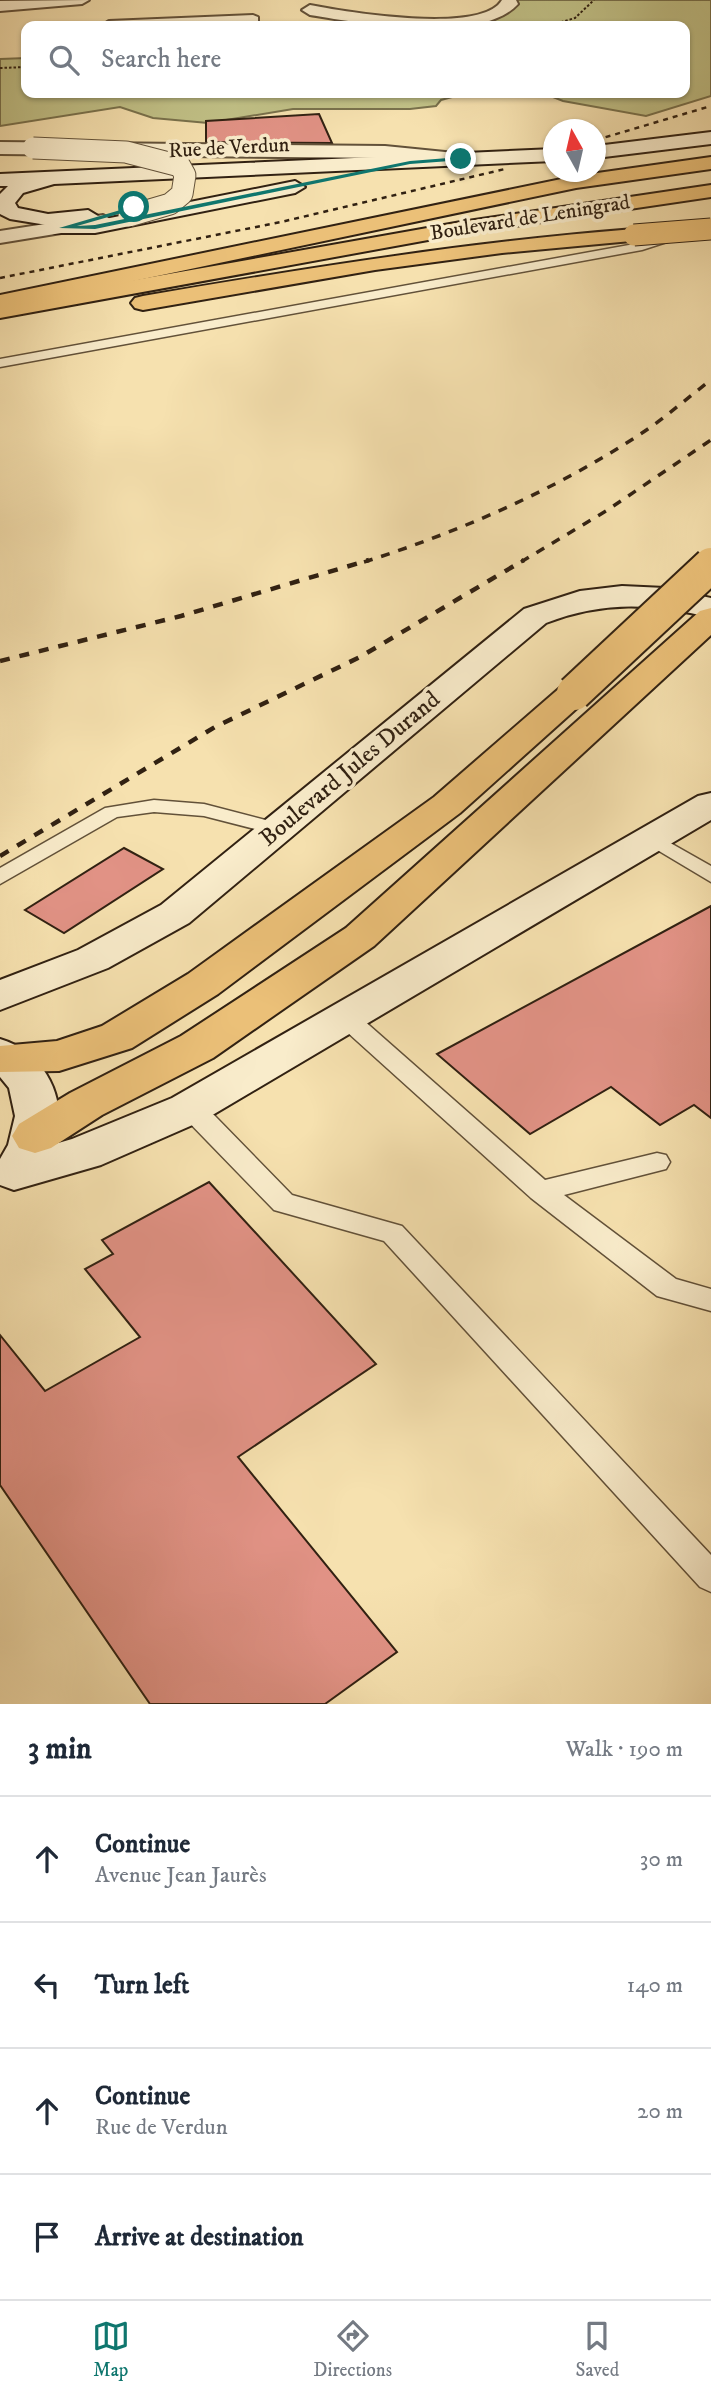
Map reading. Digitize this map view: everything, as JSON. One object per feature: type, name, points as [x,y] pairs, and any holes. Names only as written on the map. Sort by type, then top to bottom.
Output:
[{"type":"main road","points":[[0,6],[82,0]]},
{"type":"main road","points":[[291,14],[349,0]]},
{"type":"main road","points":[[441,21],[487,16],[502,11],[510,4],[509,0]]},
{"type":"main road","points":[[190,8],[253,20]]},
{"type":"main road","points":[[310,10],[390,21]]},
{"type":"main road","points":[[248,21],[272,17]]},
{"type":"main road","points":[[229,21],[253,20]]},
{"type":"main road","points":[[606,151],[711,138]]},
{"type":"main road","points":[[0,237],[129,216],[170,204],[182,194],[185,175],[180,166],[126,152],[33,148]]},
{"type":"main road","points":[[0,151],[33,148],[385,152],[458,159]]},
{"type":"main road","points":[[0,151],[98,156],[144,162],[160,170],[168,188],[144,205],[104,214],[62,228]]},
{"type":"main road","name":"Rue de Verdun","points":[[3,179],[57,171],[543,155]]},
{"type":"main road","name":"Rue de Verdun","points":[[3,179],[458,159]]},
{"type":"main road","points":[[62,228],[95,227],[410,163]]},
{"type":"main road","points":[[0,302],[562,185],[711,163]]},
{"type":"main road","points":[[93,177],[17,188],[8,194],[5,203],[10,213],[26,218],[48,220],[104,214]]},
{"type":"main road","points":[[653,199],[711,191]]},
{"type":"main road","name":"Boulevard de Leningrad","points":[[0,330],[653,199]]},
{"type":"main road","name":"Boulevard de Leningrad","points":[[0,311],[461,228],[653,199]]},
{"type":"main road","points":[[144,303],[375,262],[502,246],[711,229]]},
{"type":"main road","points":[[4,1056],[59,1056],[117,1037],[209,980],[447,805],[574,693],[711,565]]},
{"type":"main road","name":"Boulevard Jules Durand","points":[[0,996],[93,959],[175,914],[535,616],[584,598],[609,594],[669,597],[711,608]]},
{"type":"main road","points":[[16,1164],[86,1104],[197,1047],[360,937],[711,618]]},
{"type":"main road","points":[[16,1164],[85,1153],[188,1109],[711,804]]},
{"type":"main road","points":[[4,1056],[24,1074],[35,1093],[38,1114],[16,1164]]},
{"type":"lane","points":[[0,363],[642,246],[668,239],[711,220]]},
{"type":"lane","points":[[0,877],[113,813],[154,806],[204,810],[278,829]]},
{"type":"lane","points":[[651,838],[711,875]]},
{"type":"lane","points":[[345,1017],[540,1191],[667,1288],[711,1300]]},
{"type":"lane","points":[[188,1109],[205,1121],[283,1203],[393,1233],[711,1577]]},
{"type":"lane","points":[[540,1191],[657,1162]]},
{"type":"path","points":[[565,21],[575,18],[594,4],[594,0]]},
{"type":"path","points":[[0,68],[21,67]]},
{"type":"green space","points":[[512,0],[711,0],[711,96],[646,116],[556,98],[690,98],[690,21],[468,21],[486,17]]},
{"type":"green space","points":[[21,58],[21,98],[448,98],[441,100],[436,106],[410,109],[293,109],[208,123],[153,118],[120,107],[0,126],[0,59]]},
{"type":"building","points":[[319,114],[332,143],[206,142],[206,121]]},
{"type":"building","points":[[124,848],[163,869],[64,933],[25,910]]},
{"type":"building","points":[[711,906],[711,1118],[694,1105],[660,1125],[611,1087],[530,1134],[437,1054]]},
{"type":"building","points":[[209,1182],[376,1364],[238,1457],[397,1652],[325,1704],[150,1704],[0,1485],[0,1335],[45,1391],[140,1337],[85,1269],[113,1254],[102,1240]]},
{"type":"railway","points":[[606,137],[711,106]]},
{"type":"railway","points":[[0,278],[281,222],[505,169]]},
{"type":"railway","points":[[364,562],[471,523],[574,474],[648,429],[711,380]]},
{"type":"railway","points":[[521,562],[606,511],[711,440]]},
{"type":"railway","points":[[0,661],[181,616],[369,560]]},
{"type":"railway","points":[[0,856],[215,727],[360,657],[524,560]]},
{"type":"route","points":[[134,207],[62,228],[95,227],[410,163],[461,159]]}]
